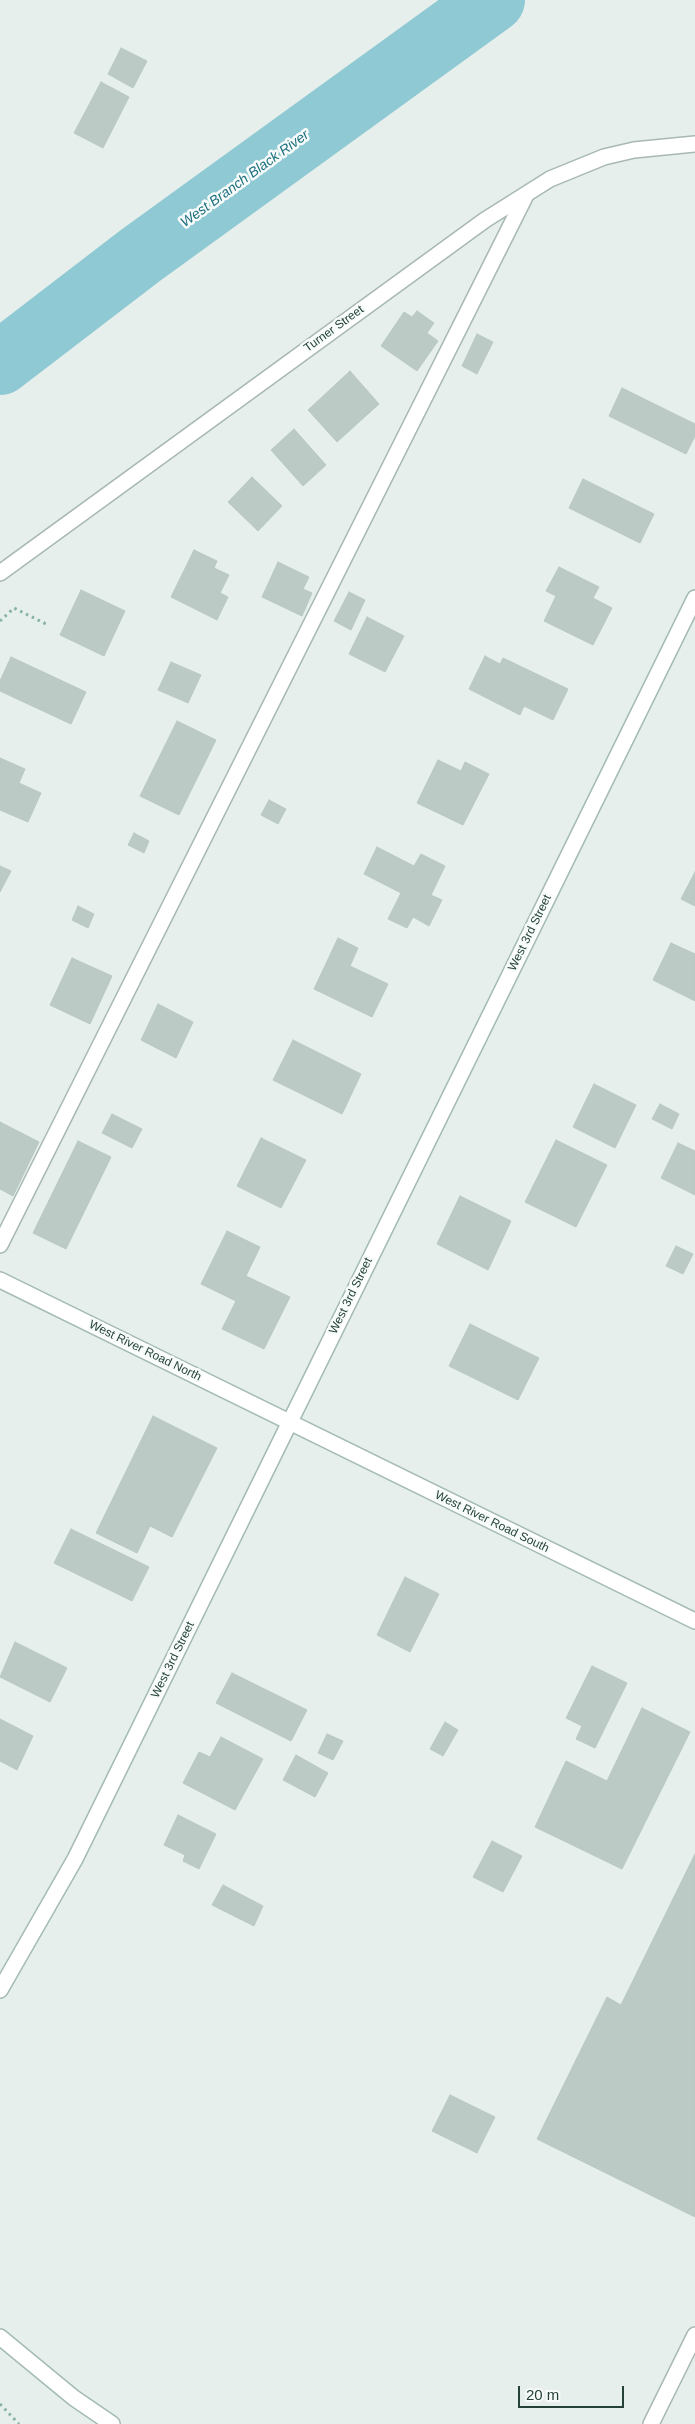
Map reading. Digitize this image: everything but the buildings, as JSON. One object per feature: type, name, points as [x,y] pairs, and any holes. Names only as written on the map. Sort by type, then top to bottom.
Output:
[{"type":"main road","name":"Turner Street","points":[[0,573],[485,220],[550,179],[604,157],[634,150],[695,144]]},
{"type":"main road","points":[[0,1245],[526,194]]},
{"type":"main road","name":"West 3rd Street","points":[[0,1990],[75,1859],[695,598]]},
{"type":"main road","name":"West River Road North","points":[[0,1280],[290,1422]]},
{"type":"main road","name":"West River Road South","points":[[290,1422],[695,1621]]},
{"type":"main road","points":[[651,2424],[695,2335]]},
{"type":"main road","points":[[0,2337],[74,2398],[112,2424]]},
{"type":"path","points":[[0,621],[14,608],[46,624]]},
{"type":"path","points":[[0,2404],[19,2424]]},
{"type":"waterway","name":"West Branch Black River","points":[[0,363],[141,255],[493,0]]}]
